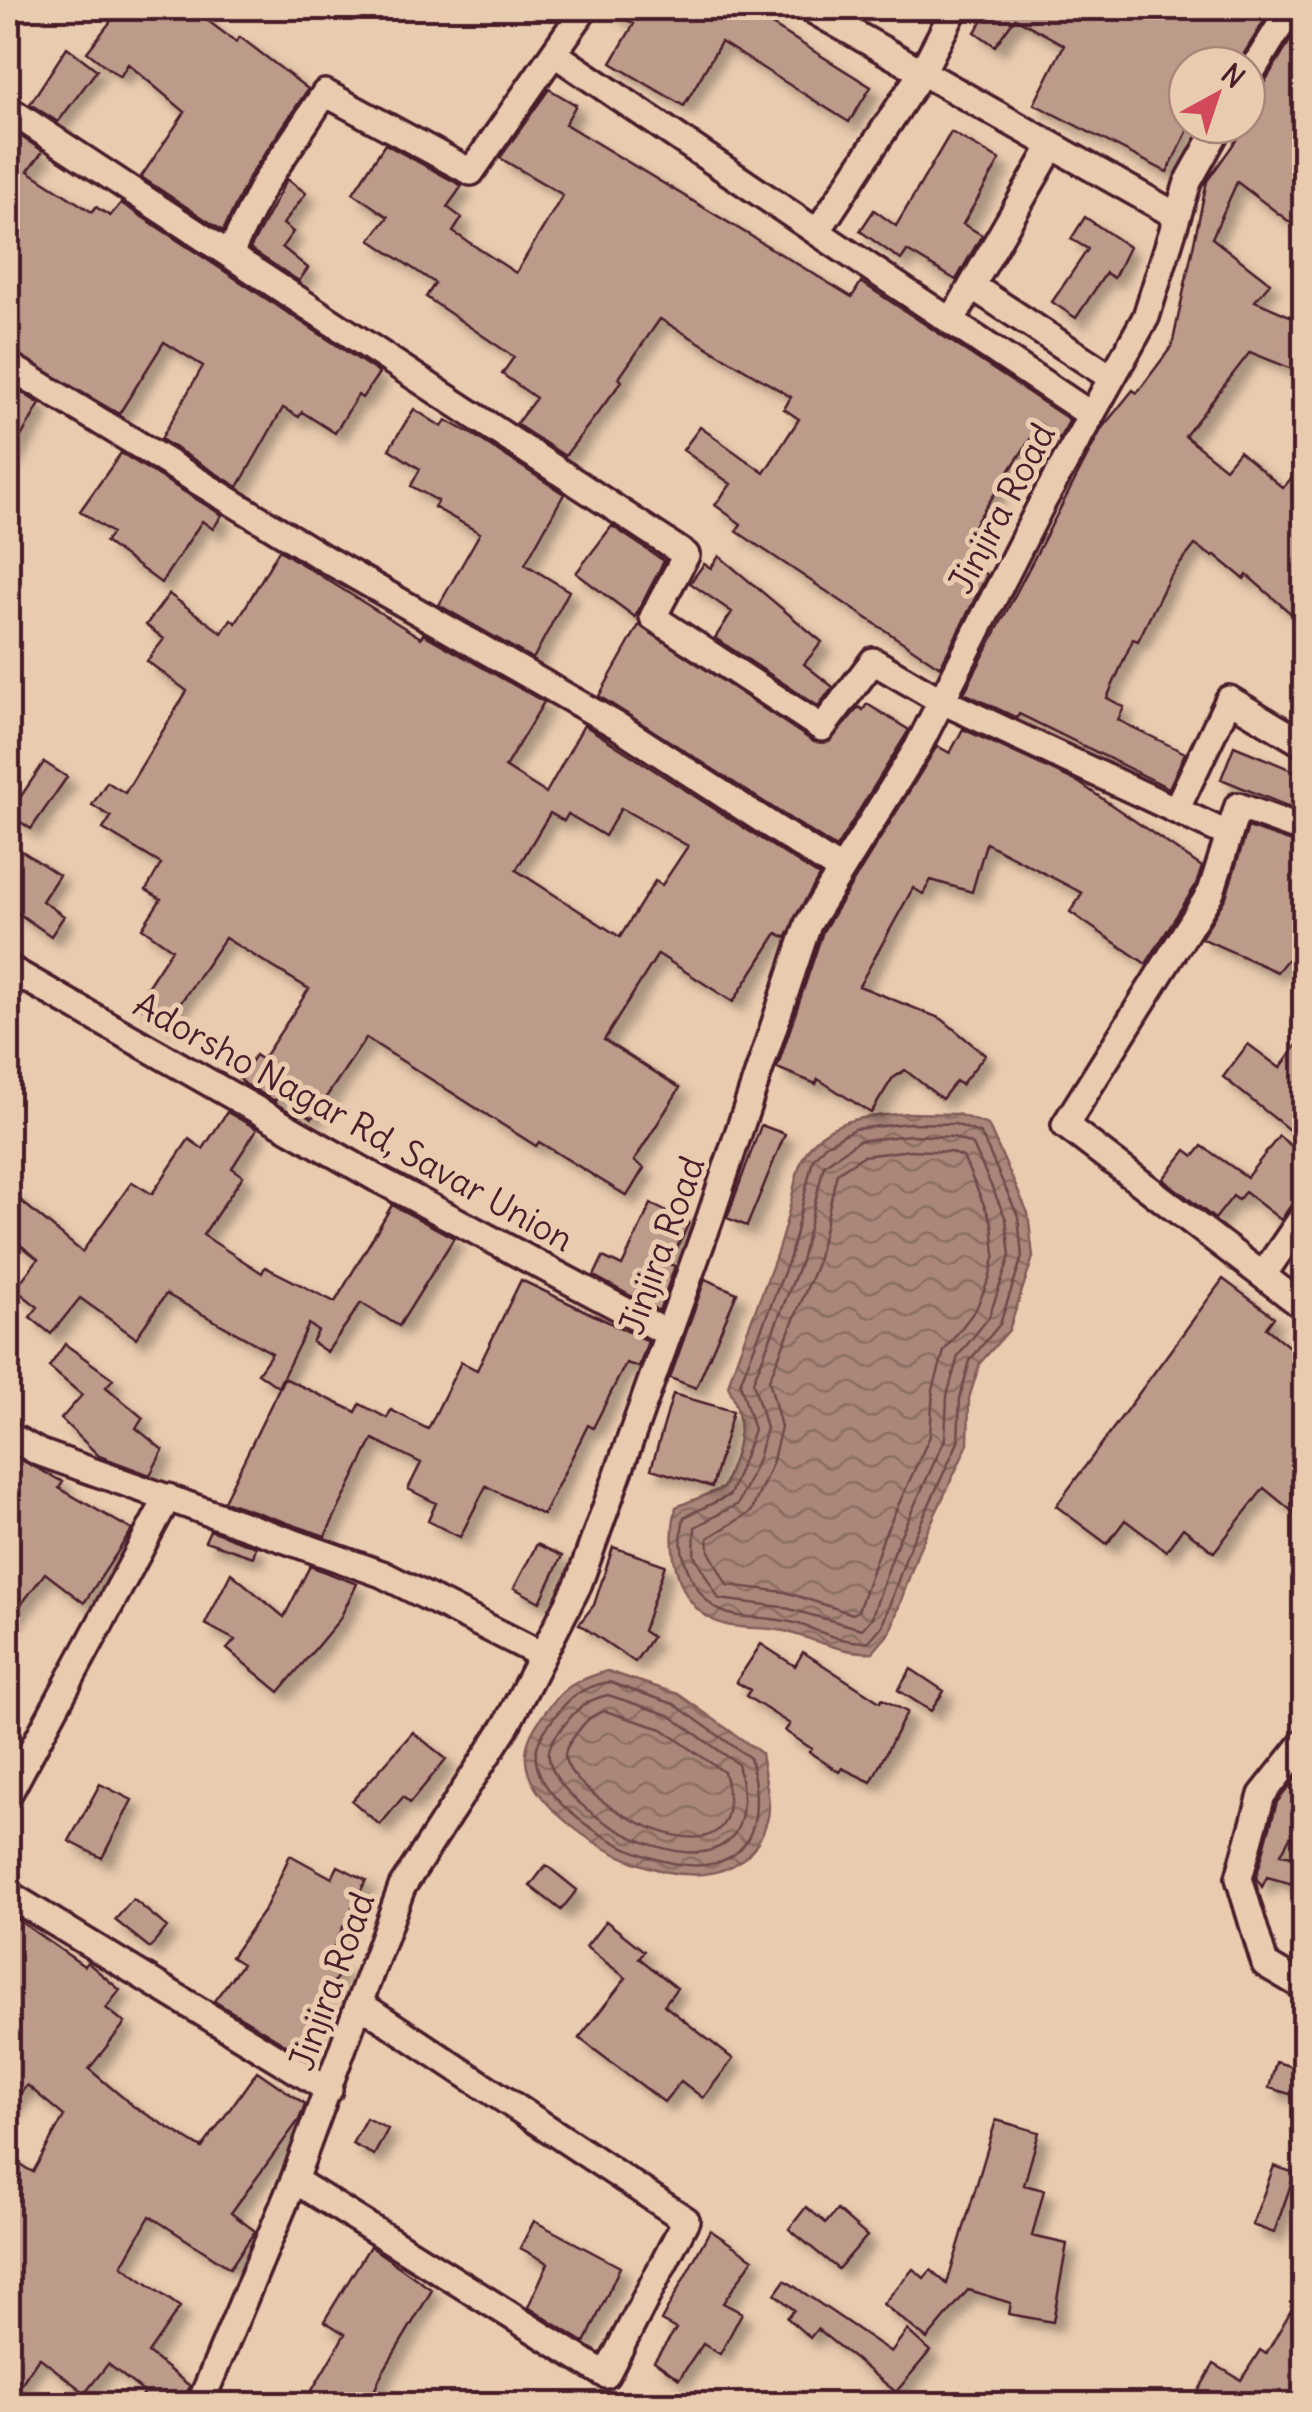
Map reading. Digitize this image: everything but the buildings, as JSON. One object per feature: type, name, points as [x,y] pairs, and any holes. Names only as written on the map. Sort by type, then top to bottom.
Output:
[{"type":"street","points":[[230,253],[263,186],[325,94],[470,172],[586,8]]},
{"type":"street","points":[[808,8],[1178,216]]},
{"type":"street","points":[[816,232],[922,72],[954,8]]},
{"type":"street","points":[[1267,46],[1290,8]]},
{"type":"street","points":[[555,54],[1091,416]]},
{"type":"street","points":[[8,109],[686,555],[653,617],[822,728],[873,662],[938,699],[1229,835]]},
{"type":"street","name":"Jinjira Road","points":[[200,2404],[294,2180],[402,1887],[507,1724],[578,1584],[808,924],[918,747],[938,699],[1146,317],[1188,182],[1209,145]]},
{"type":"street","points":[[951,322],[1052,146]]},
{"type":"street","points":[[972,286],[1112,378]]},
{"type":"street","points":[[8,365],[322,557],[618,726],[841,871]]},
{"type":"street","points":[[1176,810],[1229,699],[1304,744]]},
{"type":"street","points":[[1304,830],[1238,806],[1211,892],[1065,1125],[1304,1307]]},
{"type":"street","name":"Adorsho Nagar Rd, Savar Union","points":[[8,968],[378,1179],[667,1333]]},
{"type":"street","points":[[1263,1275],[1304,1215]]},
{"type":"street","points":[[8,1434],[38,1452],[382,1574],[542,1655]]},
{"type":"street","points":[[8,1796],[168,1497]]},
{"type":"street","points":[[1304,1742],[1262,1795],[1240,1878],[1266,1964],[1304,1987]]},
{"type":"street","points":[[8,1894],[329,2090]]},
{"type":"street","points":[[294,2180],[606,2375],[686,2220],[360,2004]]},
{"type":"water","points":[[908,1113],[957,1114],[988,1125],[1028,1213],[1033,1257],[1009,1330],[980,1363],[969,1398],[968,1444],[919,1549],[890,1632],[873,1652],[839,1648],[776,1630],[723,1624],[694,1605],[678,1576],[673,1541],[676,1507],[723,1488],[737,1449],[740,1425],[728,1386],[779,1247],[806,1153],[835,1126]]},
{"type":"water","points":[[607,1671],[678,1694],[761,1753],[769,1814],[746,1856],[714,1872],[675,1873],[634,1862],[594,1842],[559,1816],[535,1787],[526,1754],[538,1723],[569,1687]]}]
